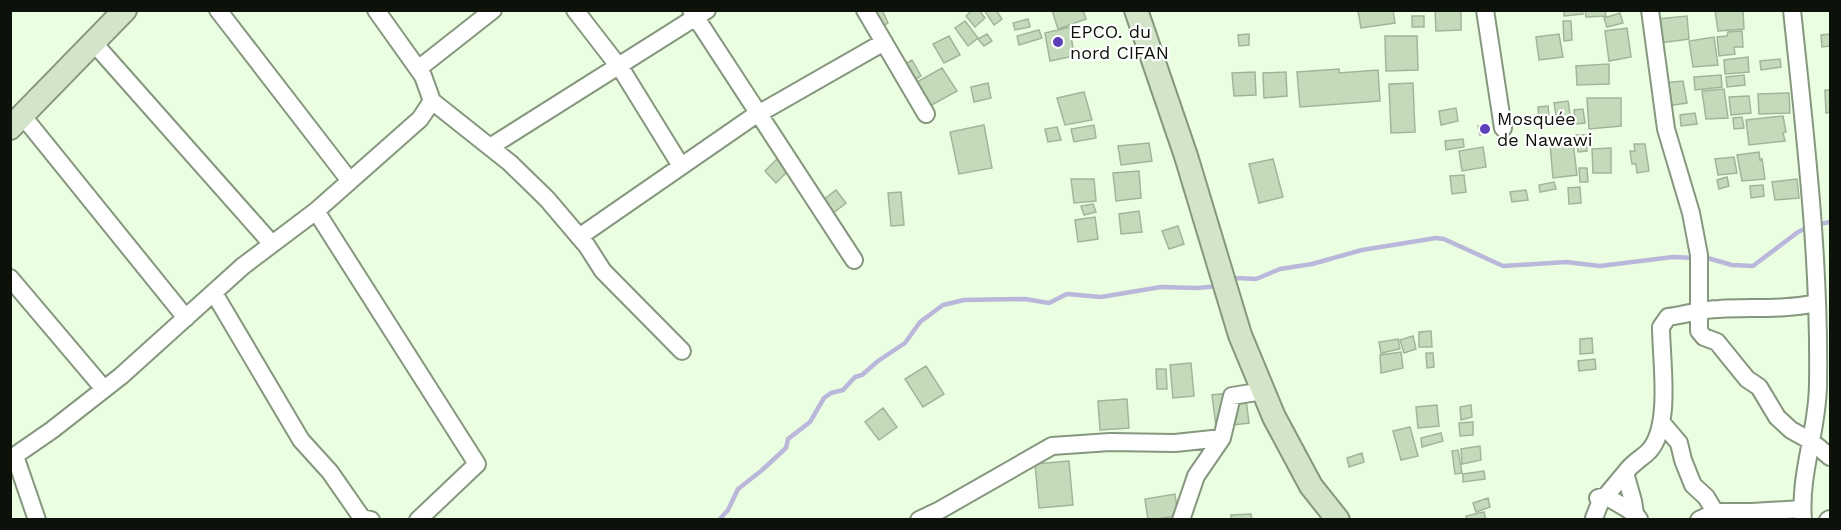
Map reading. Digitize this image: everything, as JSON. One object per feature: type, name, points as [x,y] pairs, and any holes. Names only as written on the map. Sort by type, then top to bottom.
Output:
[{"type":"street","points":[[125,10],[16,122],[186,318]]},
{"type":"street","points":[[218,10],[350,181]]},
{"type":"street","points":[[376,10],[423,76],[432,101],[510,163],[547,199],[579,237],[603,271],[682,351]]},
{"type":"street","points":[[418,69],[493,10]]},
{"type":"street","points":[[575,10],[618,66],[681,166]]},
{"type":"street","points":[[865,10],[926,114]]},
{"type":"street","points":[[1136,10],[1186,156],[1240,335],[1274,417],[1311,486],[1338,519]]},
{"type":"street","points":[[1485,10],[1503,128]]},
{"type":"street","points":[[1650,10],[1666,129],[1691,213],[1699,260],[1699,331],[1704,337],[1717,342],[1747,379],[1759,387],[1777,417],[1791,430],[1811,441],[1830,457]]},
{"type":"street","points":[[1699,519],[1752,512],[1802,514],[1804,476],[1818,387],[1817,303],[1792,10]]},
{"type":"street","points":[[490,147],[698,13],[758,114],[854,260]]},
{"type":"street","points":[[93,42],[272,244]]},
{"type":"street","points":[[579,237],[758,114],[884,42]]},
{"type":"street","points":[[37,519],[13,457],[104,389],[272,244],[316,211],[420,119],[432,101]]},
{"type":"street","points":[[316,211],[477,464],[418,519]]},
{"type":"street","points":[[10,278],[104,389]]},
{"type":"street","points":[[214,293],[301,440],[330,472],[362,518],[371,519]]},
{"type":"street","points":[[1594,518],[1602,497],[1625,473],[1632,462],[1649,451],[1660,431],[1664,410],[1661,327],[1668,317],[1716,309],[1802,306],[1817,303]]},
{"type":"street","points":[[1181,519],[1196,476],[1222,438],[1232,396],[1263,391]]},
{"type":"street","points":[[1662,423],[1679,443],[1693,485],[1706,497],[1718,516]]},
{"type":"street","points":[[919,519],[940,510],[1052,446],[1110,442],[1175,443],[1222,438]]},
{"type":"street","points":[[1625,473],[1636,517]]},
{"type":"street","points":[[1602,497],[1636,517]]},
{"type":"building","points":[[882,10],[888,23],[880,28],[872,14]]},
{"type":"building","points":[[972,10],[979,10],[985,18],[975,27],[966,16]]},
{"type":"building","points":[[984,10],[996,10],[1002,19],[994,25]]},
{"type":"building","points":[[1052,10],[1083,10],[1086,19],[1058,29]]},
{"type":"building","points":[[1393,10],[1395,23],[1361,28],[1358,11]]},
{"type":"building","points":[[1435,10],[1461,10],[1461,30],[1436,31]]},
{"type":"building","points":[[1564,10],[1582,10],[1583,14],[1564,16]]},
{"type":"building","points":[[1585,10],[1605,10],[1606,16],[1586,17]]},
{"type":"building","points":[[1715,10],[1743,10],[1744,29],[1718,31]]},
{"type":"building","points":[[1620,13],[1623,23],[1607,27],[1604,18]]},
{"type":"building","points":[[1412,16],[1424,16],[1424,27],[1412,27]]},
{"type":"building","points":[[1687,16],[1689,39],[1660,43],[1658,19]]},
{"type":"building","points":[[1028,19],[1030,27],[1015,30],[1013,23]]},
{"type":"building","points":[[965,21],[978,38],[968,46],[955,28]]},
{"type":"building","points":[[1563,21],[1571,21],[1572,40],[1564,41]]},
{"type":"building","points":[[1070,27],[1074,56],[1050,61],[1045,33]]},
{"type":"building","points":[[1627,28],[1631,57],[1609,61],[1605,31]]},
{"type":"building","points":[[1039,30],[1042,38],[1019,45],[1017,36]]},
{"type":"building","points":[[1742,31],[1743,47],[1734,47],[1735,54],[1719,56],[1717,37],[1727,36],[1728,32]]},
{"type":"building","points":[[987,34],[992,41],[984,46],[978,39]]},
{"type":"building","points":[[1249,34],[1249,45],[1239,46],[1238,35]]},
{"type":"building","points":[[1559,34],[1563,57],[1539,60],[1536,37]]},
{"type":"building","points":[[1830,34],[1830,46],[1822,47],[1821,35]]},
{"type":"building","points":[[949,36],[960,55],[944,63],[933,44]]},
{"type":"building","points":[[1385,36],[1417,36],[1418,70],[1386,71]]},
{"type":"building","points":[[1714,37],[1718,65],[1693,67],[1689,41]]},
{"type":"building","points":[[1748,57],[1749,72],[1725,74],[1724,60]]},
{"type":"building","points":[[1780,59],[1781,67],[1761,70],[1760,61]]},
{"type":"building","points":[[912,60],[921,76],[911,82],[902,66]]},
{"type":"building","points":[[1609,64],[1609,84],[1577,85],[1576,66]]},
{"type":"building","points":[[942,68],[957,91],[930,106],[915,83]]},
{"type":"building","points":[[1339,69],[1339,73],[1378,70],[1380,101],[1300,107],[1297,72]]},
{"type":"building","points":[[1255,72],[1256,95],[1234,96],[1232,73]]},
{"type":"building","points":[[1286,72],[1287,96],[1264,98],[1263,73]]},
{"type":"building","points":[[1721,75],[1722,87],[1695,90],[1694,77]]},
{"type":"building","points":[[1744,75],[1745,85],[1727,87],[1726,77]]},
{"type":"building","points":[[1683,81],[1687,103],[1667,106],[1663,83]]},
{"type":"building","points":[[988,83],[991,98],[974,102],[971,87]]},
{"type":"building","points":[[1413,83],[1415,132],[1391,133],[1389,84]]},
{"type":"building","points":[[1724,89],[1728,118],[1706,119],[1702,91]]},
{"type":"building","points":[[1825,90],[1830,90],[1830,112],[1826,113]]},
{"type":"building","points":[[1084,92],[1092,120],[1065,125],[1057,98]]},
{"type":"building","points":[[1789,93],[1790,113],[1759,114],[1758,94]]},
{"type":"building","points":[[1749,96],[1751,113],[1731,115],[1729,97]]},
{"type":"building","points":[[1587,98],[1621,98],[1621,126],[1589,129]]},
{"type":"building","points":[[1568,101],[1571,120],[1557,121],[1554,103]]},
{"type":"building","points":[[1548,106],[1549,116],[1539,118],[1538,107]]},
{"type":"building","points":[[1456,108],[1458,121],[1441,125],[1439,111]]},
{"type":"building","points":[[1583,109],[1585,123],[1576,124],[1574,110]]},
{"type":"building","points":[[1695,113],[1697,124],[1681,126],[1680,115]]},
{"type":"building","points":[[1783,116],[1785,141],[1749,145],[1746,120]]},
{"type":"building","points":[[1742,117],[1744,128],[1734,129],[1733,118]]},
{"type":"building","points":[[984,125],[992,168],[959,174],[950,132]]},
{"type":"building","points":[[1094,125],[1096,138],[1074,142],[1071,129]]},
{"type":"building","points":[[1487,125],[1488,133],[1480,135],[1478,126]]},
{"type":"building","points":[[1057,127],[1061,140],[1048,142],[1045,129]]},
{"type":"building","points":[[1576,135],[1586,135],[1587,151],[1578,152]]},
{"type":"building","points":[[1463,139],[1464,147],[1446,150],[1445,141]]},
{"type":"building","points":[[1573,142],[1577,175],[1553,178],[1550,144]]},
{"type":"building","points":[[1149,143],[1152,161],[1121,165],[1118,146]]},
{"type":"building","points":[[1634,144],[1645,144],[1649,171],[1637,173],[1636,164],[1632,164],[1630,151],[1635,151]]},
{"type":"building","points":[[1483,147],[1486,167],[1462,171],[1459,151]]},
{"type":"building","points":[[1611,148],[1611,173],[1593,173],[1592,149]]},
{"type":"building","points":[[1759,152],[1765,179],[1742,181],[1737,155]]},
{"type":"building","points":[[1734,157],[1737,173],[1718,175],[1715,159]]},
{"type":"building","points":[[778,158],[790,169],[776,183],[765,171]]},
{"type":"building","points":[[1273,159],[1283,197],[1259,203],[1249,164]]},
{"type":"building","points":[[1579,168],[1587,168],[1588,182],[1580,182]]},
{"type":"building","points":[[1139,171],[1141,198],[1116,201],[1113,173]]},
{"type":"building","points":[[1464,175],[1466,192],[1452,194],[1450,176]]},
{"type":"building","points":[[1727,177],[1729,186],[1719,189],[1717,180]]},
{"type":"building","points":[[1071,179],[1094,179],[1096,201],[1074,203]]},
{"type":"building","points":[[1797,179],[1799,198],[1775,200],[1772,182]]},
{"type":"building","points":[[1554,182],[1556,189],[1540,192],[1539,185]]},
{"type":"building","points":[[1763,185],[1764,196],[1751,198],[1750,186]]},
{"type":"building","points":[[1580,187],[1581,203],[1569,204],[1568,188]]},
{"type":"building","points":[[836,190],[846,203],[832,214],[822,201]]},
{"type":"building","points":[[1526,190],[1528,200],[1512,202],[1510,192]]},
{"type":"building","points":[[901,192],[904,225],[891,226],[888,193]]},
{"type":"building","points":[[1093,204],[1096,212],[1084,215],[1081,206]]},
{"type":"building","points":[[1139,211],[1142,232],[1121,234],[1119,214]]},
{"type":"building","points":[[1095,217],[1098,239],[1078,242],[1075,220]]},
{"type":"building","points":[[1178,226],[1184,244],[1169,249],[1162,231]]},
{"type":"building","points":[[1431,331],[1432,347],[1419,347],[1419,332]]},
{"type":"building","points":[[1413,336],[1416,349],[1404,353],[1400,340]]},
{"type":"building","points":[[1592,338],[1593,353],[1580,354],[1580,339]]},
{"type":"building","points":[[1398,339],[1400,349],[1381,353],[1379,342]]},
{"type":"building","points":[[1401,352],[1403,368],[1381,373],[1380,355]]},
{"type":"building","points":[[1426,353],[1433,353],[1434,367],[1427,368]]},
{"type":"building","points":[[1595,359],[1596,369],[1579,371],[1578,361]]},
{"type":"building","points":[[1191,363],[1194,396],[1173,398],[1170,365]]},
{"type":"building","points":[[926,366],[944,394],[923,407],[905,379]]},
{"type":"building","points":[[1156,369],[1166,369],[1167,389],[1157,389]]},
{"type":"building","points":[[1245,391],[1249,423],[1216,427],[1212,395]]},
{"type":"building","points":[[1127,399],[1129,428],[1100,430],[1098,401]]},
{"type":"building","points":[[1437,405],[1439,426],[1418,428],[1416,407]]},
{"type":"building","points":[[1471,405],[1472,417],[1461,420],[1460,407]]},
{"type":"building","points":[[883,408],[897,427],[879,440],[865,422]]},
{"type":"building","points":[[1473,422],[1473,435],[1460,436],[1459,423]]},
{"type":"building","points":[[1410,427],[1418,456],[1401,460],[1393,431]]},
{"type":"building","points":[[1441,433],[1443,441],[1422,447],[1421,438]]},
{"type":"building","points":[[1480,446],[1481,460],[1462,464],[1461,449]]},
{"type":"building","points":[[1458,450],[1462,473],[1455,474],[1452,451]]},
{"type":"building","points":[[1362,453],[1364,462],[1349,467],[1347,458]]},
{"type":"building","points":[[1069,461],[1073,505],[1039,508],[1035,464]]},
{"type":"building","points":[[1484,471],[1485,479],[1463,482],[1463,474]]},
{"type":"building","points":[[1175,494],[1178,516],[1148,520],[1145,499]]},
{"type":"building","points":[[1488,498],[1490,507],[1476,512],[1473,503]]},
{"type":"building","points":[[1484,512],[1486,520],[1467,520],[1466,516]]},
{"type":"building","points":[[1251,514],[1252,520],[1231,520],[1231,515]]},
{"type":"waterway","points":[[1704,257],[1732,265],[1753,266],[1798,232],[1810,226],[1830,222]]},
{"type":"waterway","points":[[1230,283],[1237,278],[1256,279],[1280,269],[1312,264],[1362,250],[1436,238],[1444,239],[1503,266],[1566,262],[1600,266],[1673,257],[1696,258]]},
{"type":"waterway","points":[[719,520],[728,510],[738,489],[786,448],[788,439],[810,422],[824,398],[831,393],[843,390],[855,377],[862,375],[905,343],[920,322],[943,305],[964,300],[1025,299],[1049,303],[1067,294],[1101,297],[1161,287],[1219,286]]},
{"type":"place","name":"EPCO. du nord CIFAN","points":[[1058,42]]},
{"type":"place","name":"Mosquée de Nawawi","points":[[1485,129]]}]
